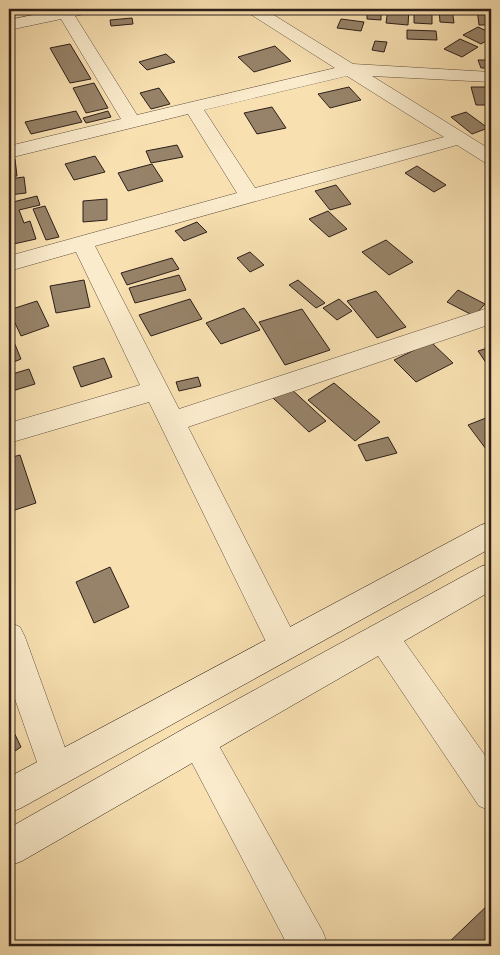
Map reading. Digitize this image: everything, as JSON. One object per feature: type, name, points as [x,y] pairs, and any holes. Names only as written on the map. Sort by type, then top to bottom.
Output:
[{"type":"street","points":[[9,25],[87,9]]},
{"type":"street","points":[[253,9],[352,69],[491,158]]},
{"type":"street","points":[[66,13],[132,122]]},
{"type":"street","points":[[9,152],[352,69],[491,77]]},
{"type":"street","points":[[193,108],[250,196]]},
{"type":"street","points":[[9,262],[461,138]]},
{"type":"street","points":[[82,242],[284,646]]},
{"type":"street","points":[[172,422],[491,315]]},
{"type":"street","points":[[9,433],[156,390]]},
{"type":"street","points":[[9,796],[491,534]]},
{"type":"street","points":[[9,848],[197,740],[491,576]]},
{"type":"street","points":[[383,637],[491,794]]},
{"type":"street","points":[[9,638],[56,770]]},
{"type":"street","points":[[197,740],[309,946]]},
{"type":"building","points":[[367,9],[381,9],[381,20],[367,19]]},
{"type":"building","points":[[388,9],[409,9],[408,25],[386,23]]},
{"type":"building","points":[[414,9],[432,9],[432,24],[414,23]]},
{"type":"building","points":[[439,9],[452,9],[454,23],[440,22]]},
{"type":"building","points":[[477,9],[491,10],[491,25],[479,25]]},
{"type":"building","points":[[132,18],[133,24],[111,26],[110,20]]},
{"type":"building","points":[[341,19],[364,22],[361,31],[337,28]]},
{"type":"building","points":[[478,27],[491,33],[491,38],[481,44],[463,35]]},
{"type":"building","points":[[407,30],[436,31],[437,40],[407,39]]},
{"type":"building","points":[[460,39],[478,47],[462,57],[444,49]]},
{"type":"building","points":[[375,41],[387,42],[384,52],[372,50]]},
{"type":"building","points":[[70,44],[91,79],[70,83],[50,48]]},
{"type":"building","points":[[275,46],[291,61],[254,72],[238,57]]},
{"type":"building","points":[[166,54],[175,62],[147,70],[139,62]]},
{"type":"building","points":[[478,60],[491,60],[491,68],[481,68]]},
{"type":"building","points":[[94,83],[108,108],[86,113],[73,88]]},
{"type":"building","points":[[349,87],[361,100],[330,108],[318,94]]},
{"type":"building","points":[[471,87],[487,87],[491,105],[476,105]]},
{"type":"building","points":[[159,88],[170,104],[151,109],[140,93]]},
{"type":"building","points":[[272,107],[286,128],[257,134],[244,113]]},
{"type":"building","points":[[76,111],[82,122],[31,134],[25,122]]},
{"type":"building","points":[[108,111],[111,117],[86,123],[83,118]]},
{"type":"building","points":[[466,112],[488,128],[472,134],[451,117]]},
{"type":"building","points":[[177,145],[183,157],[151,163],[146,151]]},
{"type":"building","points":[[95,156],[105,172],[74,180],[65,164]]},
{"type":"building","points":[[15,159],[17,176],[9,177],[9,160]]},
{"type":"building","points":[[152,164],[163,181],[128,191],[118,173]]},
{"type":"building","points":[[417,166],[446,185],[434,192],[405,173]]},
{"type":"building","points":[[24,177],[26,193],[9,195],[9,179]]},
{"type":"building","points":[[336,185],[351,204],[330,210],[315,191]]},
{"type":"building","points":[[37,196],[40,205],[19,210],[24,223],[30,221],[36,239],[9,245],[9,203]]},
{"type":"building","points":[[107,199],[107,220],[83,222],[83,201]]},
{"type":"building","points":[[45,206],[59,237],[46,240],[33,209]]},
{"type":"building","points":[[328,211],[347,229],[329,237],[309,219]]},
{"type":"building","points":[[197,222],[207,232],[184,241],[175,231]]},
{"type":"building","points":[[386,240],[413,262],[389,275],[362,252]]},
{"type":"building","points":[[250,252],[264,265],[250,272],[237,258]]},
{"type":"building","points":[[172,258],[179,269],[127,285],[121,273]]},
{"type":"building","points":[[179,275],[186,290],[135,303],[129,288]]},
{"type":"building","points":[[84,280],[90,307],[56,313],[50,286]]},
{"type":"building","points":[[298,280],[325,303],[316,308],[289,285]]},
{"type":"building","points":[[458,290],[485,304],[474,316],[447,302]]},
{"type":"building","points":[[376,291],[406,327],[377,338],[347,301]]},
{"type":"building","points":[[190,299],[202,319],[151,336],[139,315]]},
{"type":"building","points":[[339,299],[352,311],[337,320],[323,308]]},
{"type":"building","points":[[37,301],[49,326],[21,336],[9,310]]},
{"type":"building","points":[[244,308],[260,330],[221,344],[206,323]]},
{"type":"building","points":[[302,309],[330,350],[285,365],[259,322]]},
{"type":"building","points":[[14,342],[21,359],[9,364],[9,343]]},
{"type":"building","points":[[431,342],[453,363],[416,382],[394,360]]},
{"type":"building","points":[[491,347],[491,370],[478,351]]},
{"type":"building","points":[[104,358],[112,377],[81,387],[73,367]]},
{"type":"building","points":[[29,369],[35,384],[9,392],[9,375]]},
{"type":"building","points":[[198,377],[201,386],[179,391],[176,382]]},
{"type":"building","points":[[334,383],[380,422],[355,441],[308,400]]},
{"type":"building","points":[[289,387],[326,421],[309,432],[273,398]]},
{"type":"building","points":[[491,416],[491,447],[486,449],[468,425]]},
{"type":"building","points":[[388,437],[397,453],[366,461],[358,445]]},
{"type":"building","points":[[20,455],[36,503],[9,512],[9,458]]},
{"type":"building","points":[[110,567],[129,607],[94,623],[76,582]]},
{"type":"building","points":[[9,722],[21,747],[9,755]]},
{"type":"building","points":[[491,902],[491,946],[445,946]]}]
